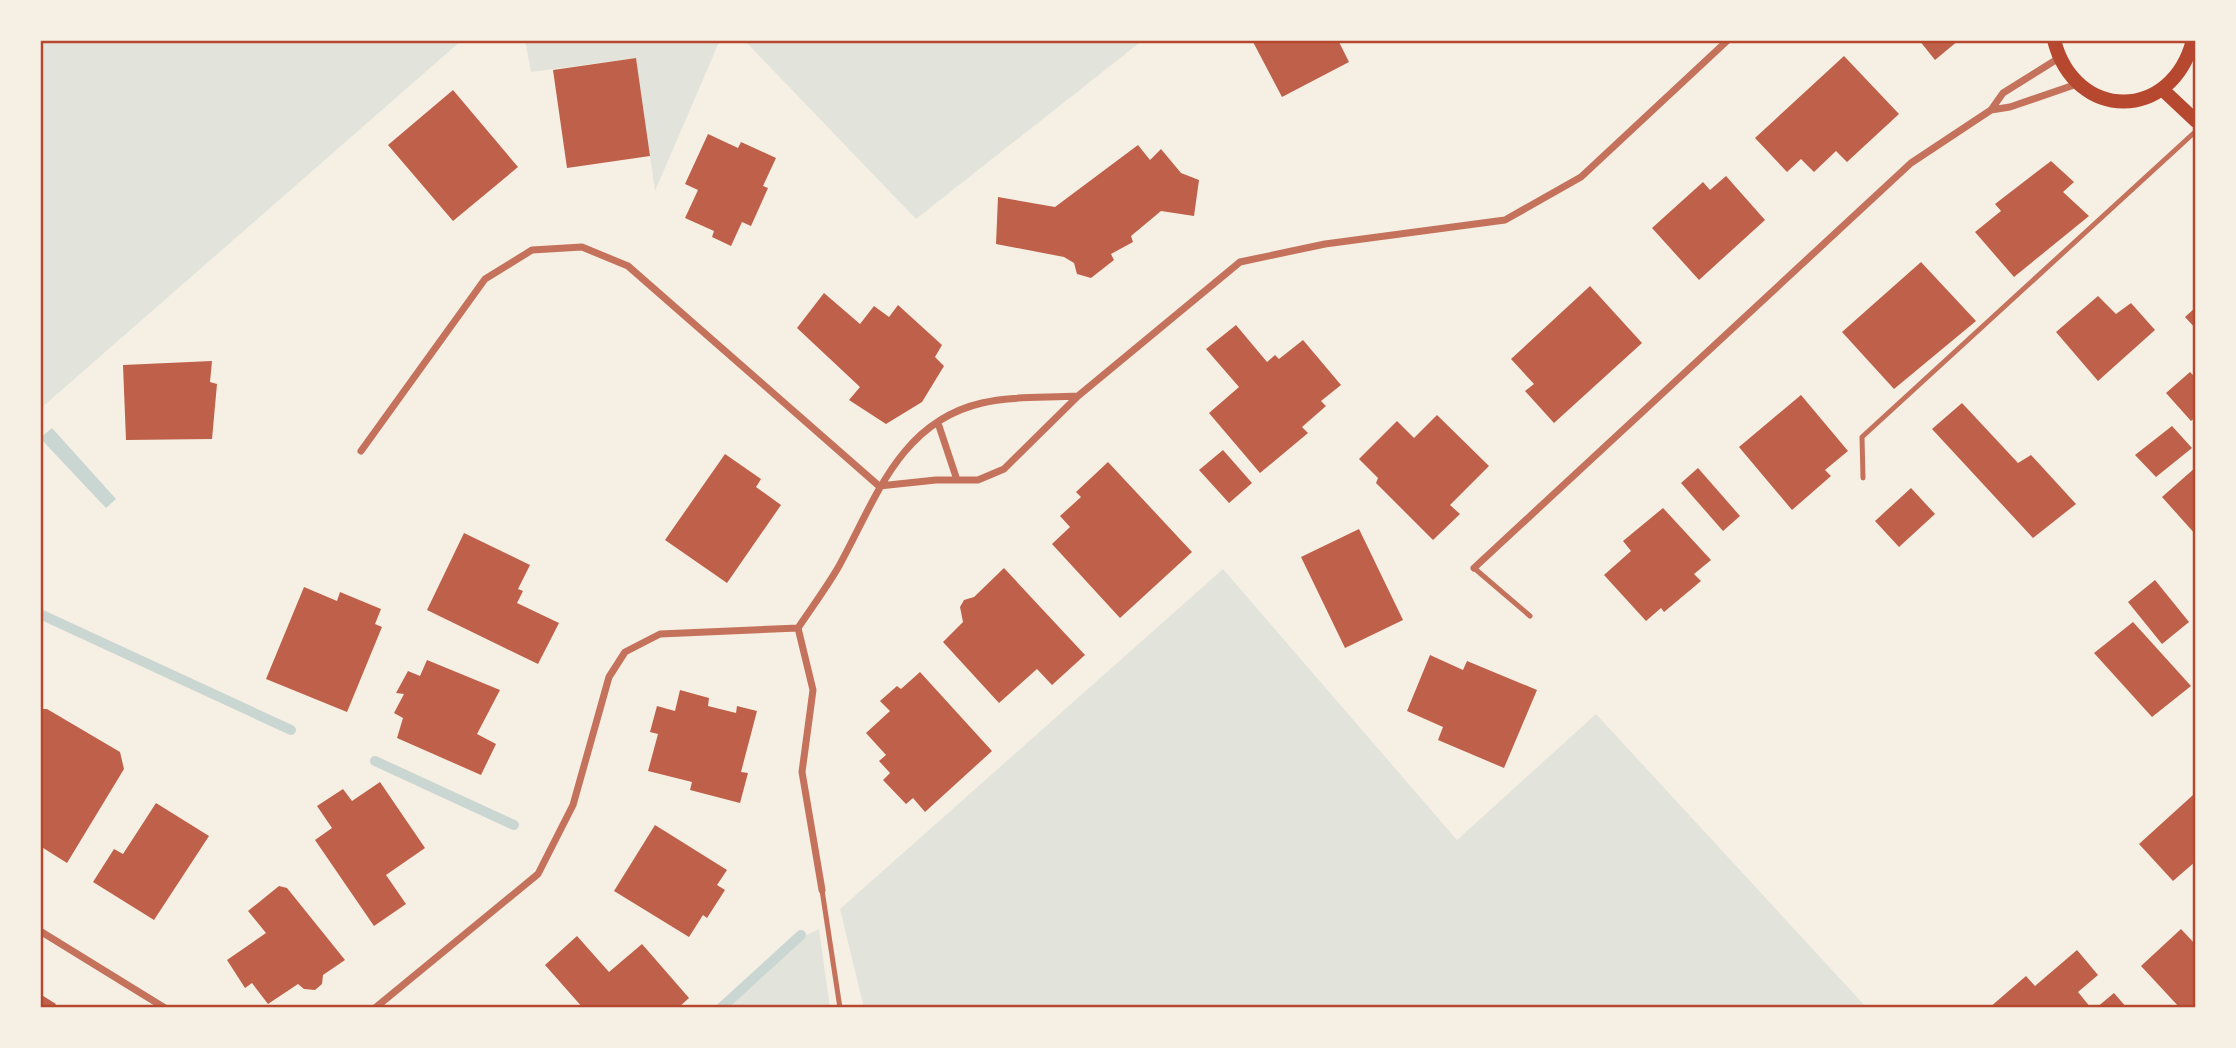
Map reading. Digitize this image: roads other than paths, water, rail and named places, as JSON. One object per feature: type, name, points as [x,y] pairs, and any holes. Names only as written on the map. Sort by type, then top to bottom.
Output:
[{"type":"main road","points":[[2054,40],[2059,58],[2077,84],[2096,96],[2119,102],[2141,100],[2163,90],[2192,64],[2193,40]]},
{"type":"main road","points":[[2163,90],[2196,121]]},
{"type":"street","points":[[361,451],[485,279],[532,250],[582,247],[628,266],[879,486],[978,480],[1004,469],[1078,396],[1240,261],[1325,244],[1506,220],[1581,177],[1728,40]]},
{"type":"street","points":[[1474,568],[1911,163],[1991,110],[2003,93],[2059,58]]},
{"type":"street","points":[[1991,110],[2010,107],[2077,84]]},
{"type":"street","points":[[822,890],[802,772],[813,690],[798,628],[839,567],[879,486],[899,455],[938,423],[981,403],[1078,396]]},
{"type":"street","points":[[938,423],[957,480]]},
{"type":"street","points":[[375,1008],[538,874],[573,805],[609,677],[625,652],[660,634],[798,628]]},
{"type":"street","points":[[40,931],[165,1008]]},
{"type":"lane","points":[[1863,478],[1862,437],[2196,131]]},
{"type":"lane","points":[[1474,568],[1530,616]]},
{"type":"lane","points":[[822,890],[840,1008]]},
{"type":"waterway","points":[[40,614],[291,730]]},
{"type":"waterway","points":[[375,761],[514,825]]},
{"type":"waterway","points":[[721,1008],[801,935]]}]
